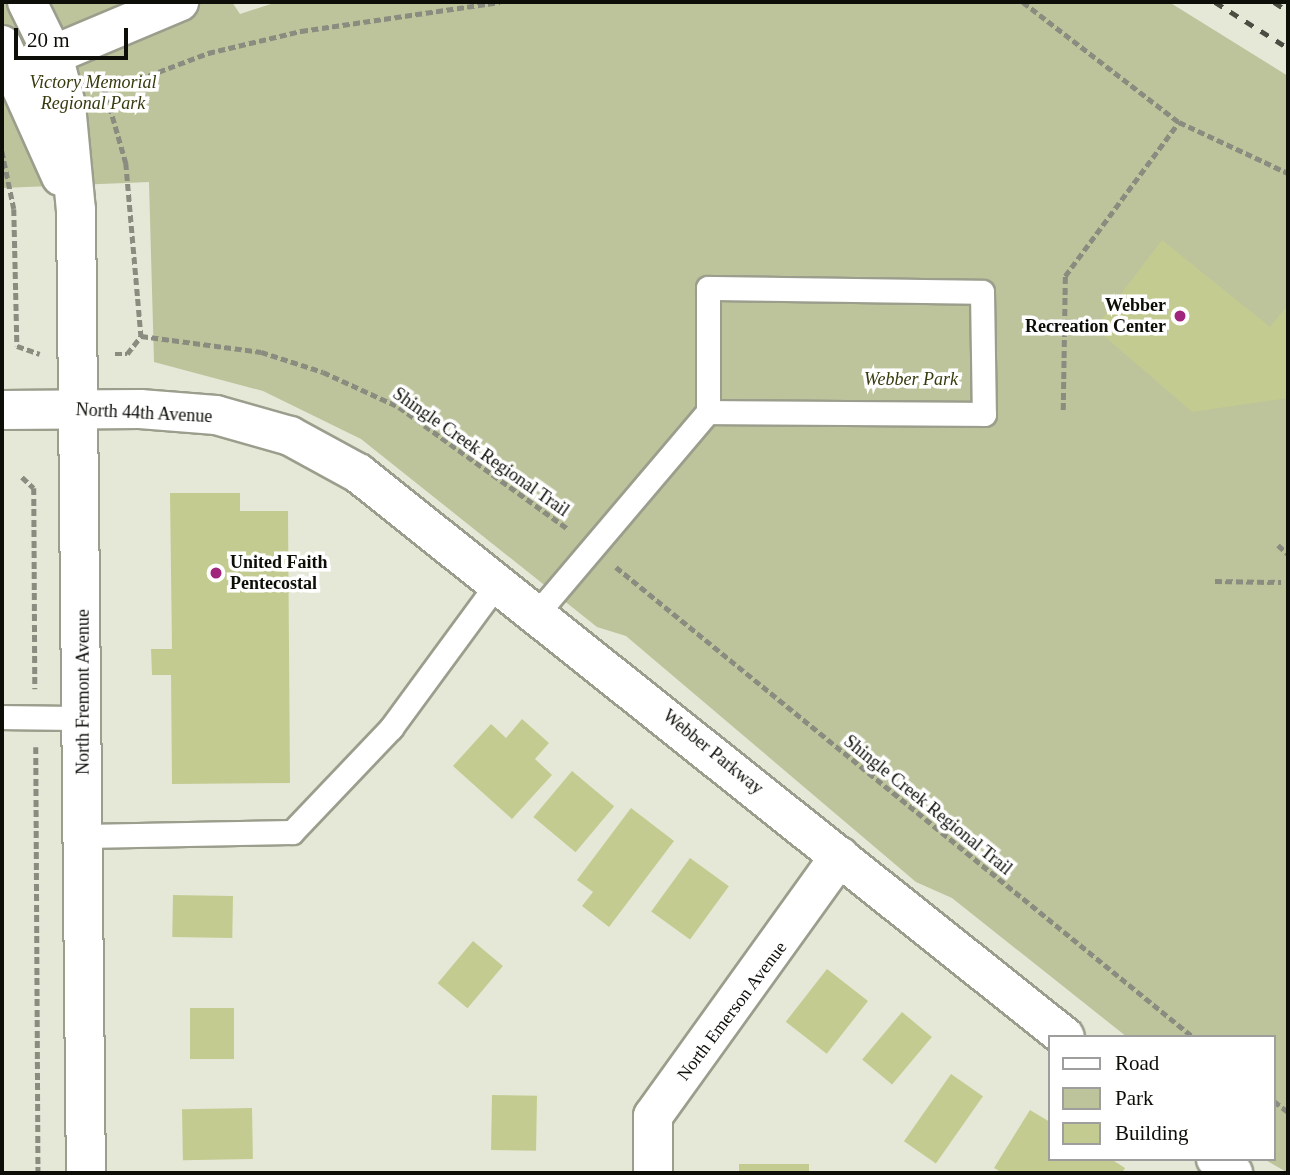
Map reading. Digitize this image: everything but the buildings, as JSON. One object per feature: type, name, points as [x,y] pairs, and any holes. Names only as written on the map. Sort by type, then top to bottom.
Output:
[{"type":"street","name":"North Fremont Avenue","points":[[27,2],[53,55],[66,105],[76,210],[86,1173]]},
{"type":"street","points":[[76,210],[9,58],[53,55],[179,2]]},
{"type":"street","name":"North 44th Avenue","points":[[2,410],[80,409],[216,415],[290,436],[358,473]]},
{"type":"street","name":"Webber Parkway","points":[[358,473],[539,611],[1063,1035]]},
{"type":"street","name":"North Emerson Avenue","points":[[653,1173],[653,1116],[840,856]]},
{"type":"street","points":[[1218,1161],[1233,1173]]},
{"type":"lane","points":[[539,611],[708,412],[708,288],[982,292],[984,414],[708,412]]},
{"type":"lane","points":[[84,836],[292,832],[391,728],[499,581]]},
{"type":"lane","points":[[2,717],[83,718]]},
{"type":"path","points":[[129,83],[208,53],[300,31],[500,2]]},
{"type":"path","points":[[1023,2],[1179,122],[1288,173]]},
{"type":"path","points":[[100,72],[126,163],[141,336],[127,354]]},
{"type":"path","points":[[1063,410],[1065,276],[1179,122]]},
{"type":"path","points":[[2,150],[14,209],[16,346],[25,354]]},
{"type":"path","name":"Shingle Creek Regional Trail","points":[[141,336],[261,352],[375,396],[578,537]]},
{"type":"path","points":[[22,477],[34,488],[38,1173]]},
{"type":"path","points":[[1278,545],[1288,554]]},
{"type":"path","name":"Shingle Creek Regional Trail","points":[[615,566],[1192,1035]]},
{"type":"path","points":[[1215,581],[1281,582]]},
{"type":"green space","name":"Webber Park","points":[[2,2],[232,2],[240,14],[277,2],[1169,2],[1288,76],[1288,1173],[1267,1161],[1276,1161],[1276,1035],[1124,1035],[952,898],[916,882],[626,636],[597,627],[361,439],[263,391],[154,362],[149,182],[2,188]]},
{"type":"railway","points":[[1215,2],[1288,48]]},
{"type":"railway","points":[[1274,2],[1288,11]]},
{"type":"place","name":"Webber Recreation Center","points":[[1180,316]]},
{"type":"place","name":"United Faith Pentecostal","points":[[216,573]]},
{"type":"park label","name":"Victory Memorial Regional Park","points":[[93,93]]}]
